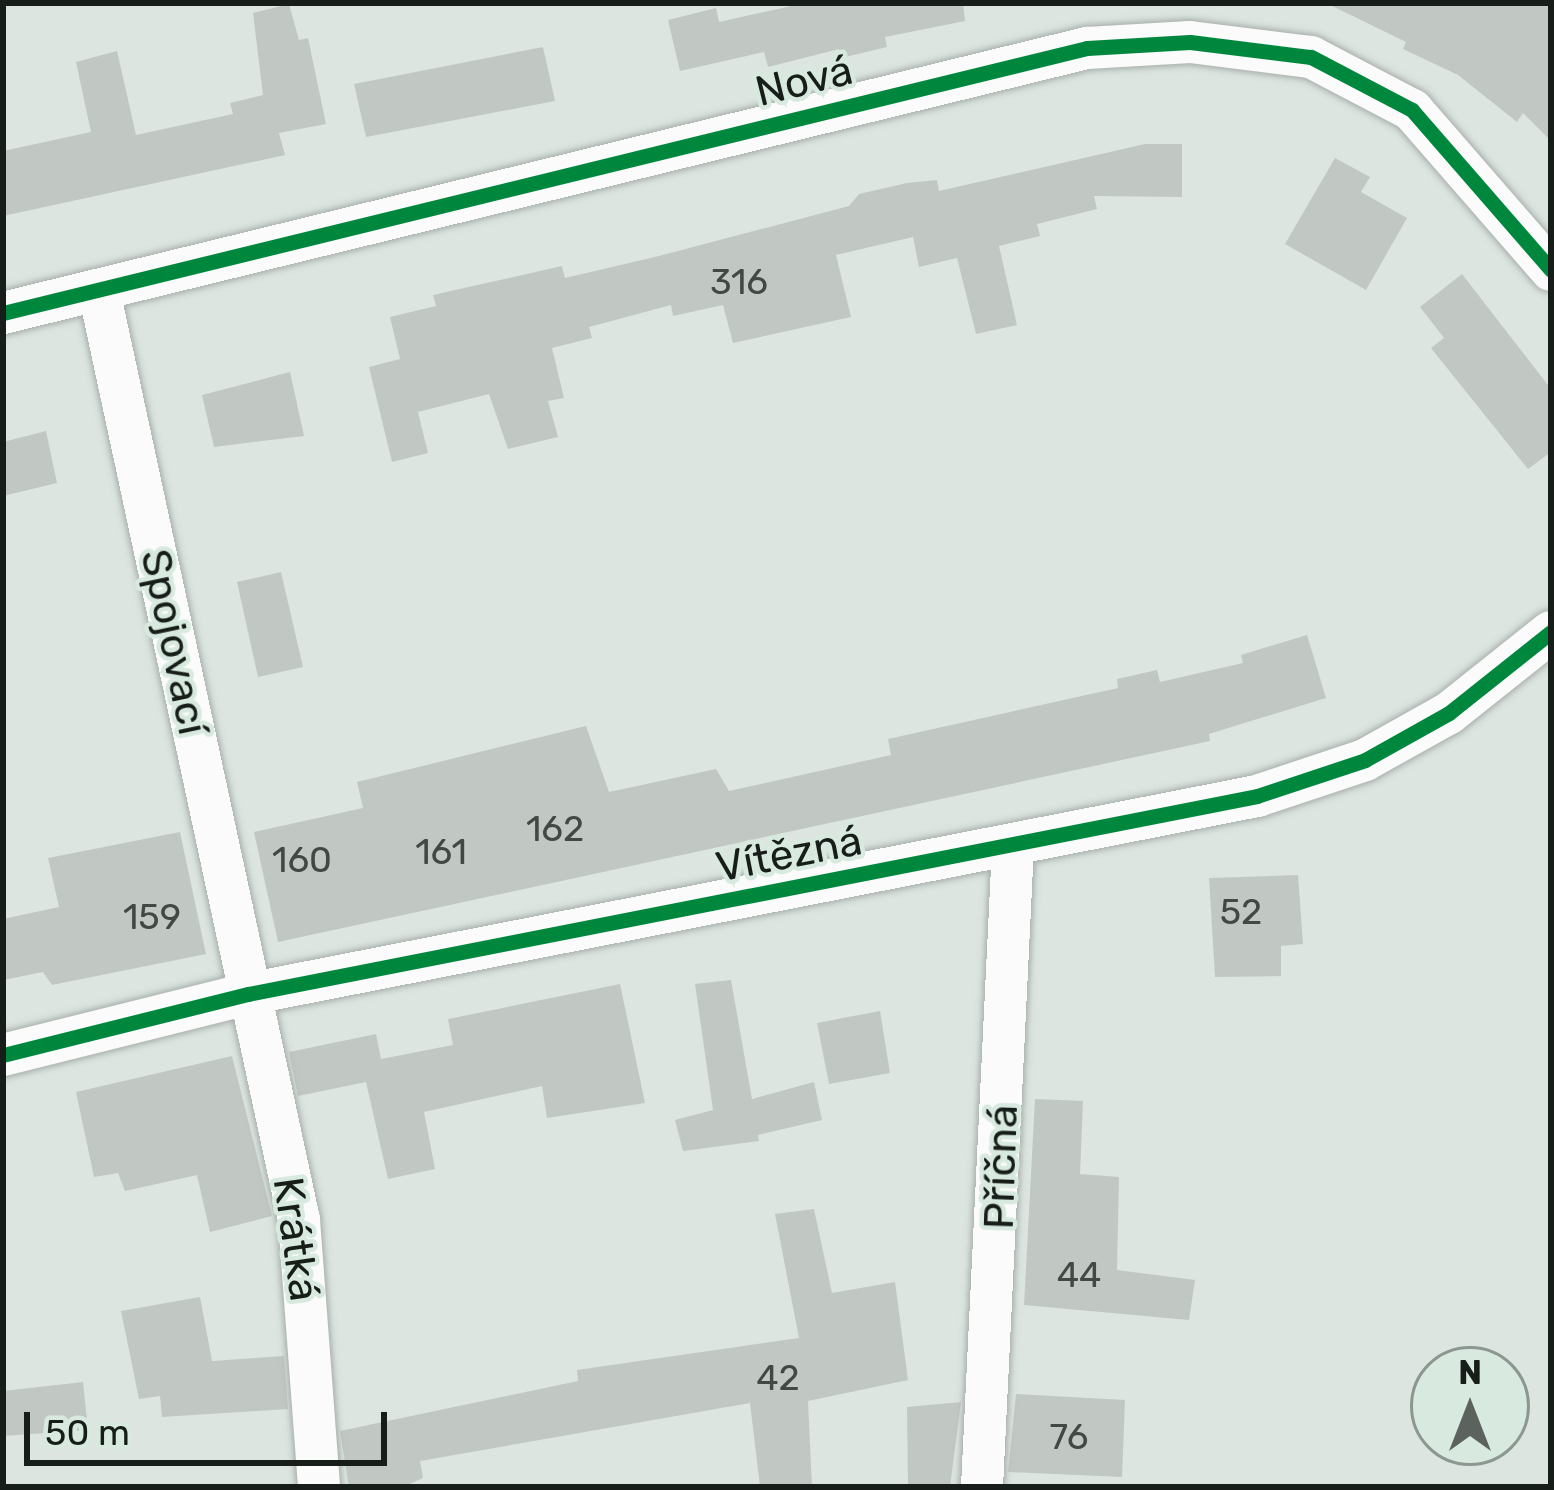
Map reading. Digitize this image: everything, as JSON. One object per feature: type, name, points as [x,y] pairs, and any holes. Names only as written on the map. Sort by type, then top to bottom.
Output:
[{"type":"street","name":"Nová","points":[[3,313],[1087,48],[1190,43],[1311,57],[1412,110],[1551,269]]},
{"type":"street","name":"Spojovací","points":[[100,290],[248,994]]},
{"type":"street","name":"Vítězná","points":[[3,1054],[248,994],[1257,796],[1365,760],[1449,713],[1551,632]]},
{"type":"street","name":"Příčná","points":[[982,1487],[1013,847]]},
{"type":"street","name":"Krátká","points":[[248,994],[298,1220],[319,1487]]},
{"type":"building","points":[[805,3],[963,3],[965,21],[885,37],[887,47],[841,58],[839,49],[768,67],[764,52],[680,71],[668,20],[716,8],[719,22]]},
{"type":"building","points":[[1326,3],[1551,3],[1551,141],[1523,113],[1517,122],[1458,75],[1403,49],[1406,42]]},
{"type":"building","points":[[289,4],[299,40],[308,38],[326,124],[279,133],[285,155],[3,216],[3,151],[91,132],[76,62],[117,51],[136,135],[233,114],[230,103],[263,95],[253,13]]},
{"type":"building","points":[[543,47],[555,101],[366,137],[354,84]]},
{"type":"building","points":[[1145,144],[1182,144],[1182,197],[1094,196],[1097,209],[1037,224],[1040,236],[999,246],[1017,325],[976,334],[957,258],[919,267],[913,237],[836,255],[851,317],[733,343],[723,305],[673,316],[671,305],[589,327],[592,338],[552,348],[564,398],[548,401],[558,437],[508,449],[489,394],[418,412],[428,453],[392,462],[369,367],[400,359],[390,317],[436,306],[433,295],[562,266],[565,278],[659,256],[849,206],[859,194],[907,183],[937,180],[939,191]]},
{"type":"building","points":[[1335,158],[1370,177],[1361,192],[1407,218],[1366,290],[1285,244]]},
{"type":"building","points":[[1462,274],[1551,389],[1551,452],[1528,469],[1431,348],[1444,338],[1420,307]]},
{"type":"building","points":[[290,372],[304,436],[214,447],[202,395]]},
{"type":"building","points":[[46,431],[57,483],[3,496],[3,442]]},
{"type":"building","points":[[281,572],[303,667],[258,677],[237,582]]},
{"type":"building","points":[[1307,635],[1326,698],[1209,734],[1210,741],[278,942],[254,832],[363,808],[357,782],[586,726],[609,792],[716,769],[729,791],[891,755],[888,739],[1118,688],[1117,679],[1157,670],[1160,682],[1243,663],[1241,655]]},
{"type":"building","points":[[180,832],[206,954],[52,985],[43,972],[3,980],[3,919],[59,907],[48,858]]},
{"type":"building","points":[[1298,875],[1303,944],[1281,946],[1281,976],[1215,977],[1209,878]]},
{"type":"building","points":[[731,980],[752,1099],[814,1082],[822,1120],[758,1135],[759,1141],[683,1151],[675,1120],[713,1110],[695,984]]},
{"type":"building","points":[[620,984],[645,1103],[547,1118],[542,1086],[424,1112],[435,1169],[388,1179],[366,1082],[298,1096],[289,1052],[376,1034],[381,1059],[453,1045],[448,1019]]},
{"type":"building","points":[[880,1011],[890,1073],[829,1084],[817,1023]]},
{"type":"building","points":[[232,1056],[272,1216],[210,1232],[197,1175],[125,1191],[118,1173],[94,1177],[76,1092]]},
{"type":"building","points":[[1035,1099],[1083,1101],[1080,1174],[1119,1177],[1117,1270],[1195,1280],[1189,1320],[1024,1305]]},
{"type":"building","points":[[814,1209],[832,1293],[895,1282],[908,1380],[808,1401],[812,1487],[760,1487],[750,1403],[420,1461],[423,1478],[403,1487],[349,1487],[340,1431],[578,1381],[577,1370],[799,1338],[775,1214]]},
{"type":"building","points":[[200,1297],[212,1361],[284,1356],[288,1409],[162,1417],[160,1396],[139,1399],[121,1311]]},
{"type":"building","points":[[83,1382],[88,1430],[3,1436],[3,1391]]},
{"type":"building","points":[[1016,1394],[1125,1400],[1122,1477],[1008,1472]]},
{"type":"building","points":[[961,1402],[950,1487],[908,1487],[907,1407]]},
{"type":"cycle path","points":[[3,313],[1087,48],[1190,42],[1311,57],[1412,110],[1551,270]]},
{"type":"cycle path","points":[[3,1055],[248,994],[1257,796],[1365,760],[1449,713],[1551,632]]}]
